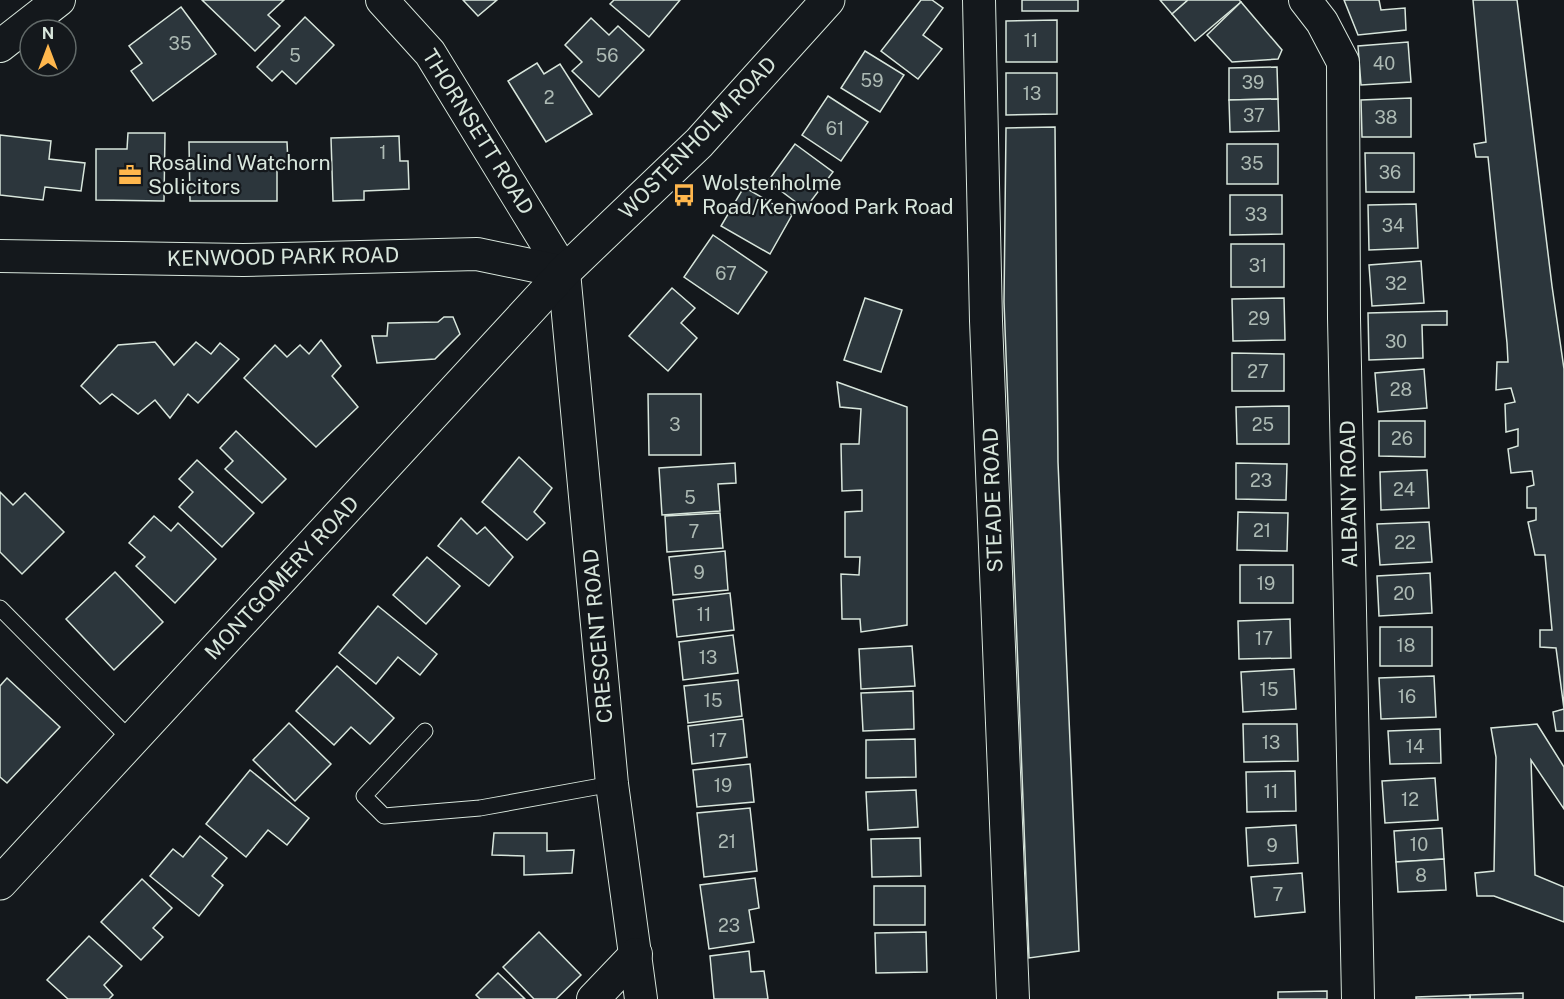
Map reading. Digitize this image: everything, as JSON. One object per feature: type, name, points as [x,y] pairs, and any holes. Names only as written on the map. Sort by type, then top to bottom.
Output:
[{"type":"street","points":[[0,46],[59,0]]},
{"type":"street","name":"THORNSETT ROAD","points":[[382,0],[430,52],[564,272]]},
{"type":"street","name":"WOSTENHOLM ROAD","points":[[564,272],[699,143],[828,0]]},
{"type":"street","name":"STEADE ROAD","points":[[979,0],[986,321],[1013,999]]},
{"type":"street","name":"ALBANY ROAD","points":[[1305,0],[1322,22],[1343,62],[1344,318],[1359,999]]},
{"type":"street","name":"KENWOOD PARK ROAD","points":[[0,256],[243,260],[477,254],[564,272]]},
{"type":"street","name":"MONTGOMERY ROAD","points":[[0,883],[564,272]]},
{"type":"street","name":"CRESCENT ROAD","points":[[564,272],[612,784],[641,999]]},
{"type":"street","points":[[593,999],[636,954]]},
{"type":"lane","points":[[0,608],[132,741]]},
{"type":"lane","points":[[425,731],[364,796],[384,816],[480,808],[612,784]]},
{"type":"building","points":[[202,0],[284,0],[268,15],[280,26],[255,51]]},
{"type":"building","points":[[463,0],[497,0],[478,16]]},
{"type":"building","points":[[614,0],[680,0],[649,37],[610,4]]},
{"type":"building","points":[[921,0],[932,0],[943,8],[923,35],[942,49],[918,79],[881,51]]},
{"type":"building","points":[[1022,0],[1078,0],[1078,11],[1022,11]]},
{"type":"building","points":[[1160,0],[1188,0],[1172,14]]},
{"type":"building","points":[[1188,0],[1239,0],[1241,2],[1195,41],[1172,14]]},
{"type":"building","points":[[1344,0],[1379,0],[1381,10],[1405,8],[1406,30],[1358,35]]},
{"type":"building","points":[[1473,0],[1517,0],[1564,369],[1564,709],[1556,648],[1540,647],[1540,630],[1552,630],[1545,555],[1535,555],[1528,522],[1536,520],[1536,508],[1527,508],[1527,487],[1534,485],[1532,471],[1511,473],[1508,449],[1518,446],[1518,429],[1506,432],[1505,404],[1515,402],[1511,388],[1496,390],[1497,362],[1508,362],[1507,343],[1488,157],[1476,157],[1474,144],[1486,142]]},
{"type":"building","points":[[1241,2],[1282,50],[1278,59],[1232,62],[1207,35]]},
{"type":"building","points":[[181,7],[216,54],[153,101],[131,71],[142,63],[129,46]]},
{"type":"building","points":[[305,17],[334,45],[296,84],[282,71],[272,81],[257,67]]},
{"type":"building","points":[[591,18],[609,35],[618,26],[644,50],[599,97],[572,71],[582,62],[565,45]]},
{"type":"building","points":[[1057,20],[1057,62],[1006,62],[1006,21]]},
{"type":"building","points":[[1408,42],[1411,82],[1361,85],[1358,46]]},
{"type":"building","points":[[865,51],[904,75],[880,112],[841,88]]},
{"type":"building","points":[[537,63],[544,74],[560,64],[592,114],[546,142],[508,81]]},
{"type":"building","points":[[1277,67],[1278,99],[1229,100],[1229,68]]},
{"type":"building","points":[[1006,73],[1057,73],[1057,114],[1006,115]]},
{"type":"building","points":[[828,96],[868,122],[841,161],[802,135]]},
{"type":"building","points":[[1411,98],[1411,137],[1362,137],[1361,100]]},
{"type":"building","points":[[1278,99],[1279,131],[1230,132],[1229,100]]},
{"type":"building","points":[[1055,127],[1058,462],[1079,951],[1029,958],[1004,302],[1006,128]]},
{"type":"building","name":"Rosalind Watchorn Solicitors","points":[[128,133],[165,133],[164,201],[96,200],[96,149],[127,149]]},
{"type":"building","points":[[0,135],[51,141],[49,159],[85,163],[81,191],[45,187],[43,200],[0,195]]},
{"type":"building","points":[[399,136],[400,161],[408,161],[409,189],[364,191],[364,200],[333,201],[331,138]]},
{"type":"building","points":[[189,142],[287,142],[288,163],[277,163],[277,201],[190,201]]},
{"type":"building","points":[[795,144],[833,172],[805,209],[768,181]]},
{"type":"building","points":[[1227,144],[1278,144],[1278,184],[1227,184]]},
{"type":"building","points":[[1365,153],[1414,153],[1414,192],[1366,192]]},
{"type":"building","points":[[744,187],[792,215],[770,254],[721,226]]},
{"type":"building","points":[[1230,195],[1282,195],[1282,234],[1230,235]]},
{"type":"building","points":[[1416,204],[1418,248],[1369,250],[1368,205]]},
{"type":"building","points":[[713,235],[767,272],[738,314],[684,277]]},
{"type":"building","points":[[1231,244],[1284,244],[1284,287],[1231,287]]},
{"type":"building","points":[[1421,261],[1424,303],[1372,306],[1369,265]]},
{"type":"building","points":[[672,288],[695,308],[681,323],[697,338],[668,371],[629,336]]},
{"type":"building","points":[[865,298],[902,310],[881,372],[844,360]]},
{"type":"building","points":[[1284,298],[1285,340],[1233,341],[1232,299]]},
{"type":"building","points":[[1447,311],[1447,325],[1422,325],[1423,358],[1369,360],[1368,313]]},
{"type":"building","points":[[444,317],[453,317],[460,334],[435,359],[377,363],[372,336],[387,336],[388,323],[438,322]]},
{"type":"building","points":[[321,340],[341,366],[332,376],[358,407],[316,447],[244,378],[275,345],[287,357],[300,345],[309,354]]},
{"type":"building","points":[[155,342],[174,365],[196,342],[211,354],[220,343],[239,359],[198,403],[188,394],[170,418],[155,400],[138,414],[112,394],[100,404],[81,386],[118,345]]},
{"type":"building","points":[[1232,353],[1284,354],[1284,391],[1232,391]]},
{"type":"building","points":[[1424,369],[1427,408],[1378,412],[1375,373]]},
{"type":"building","points":[[837,382],[907,407],[907,625],[861,632],[860,619],[842,619],[841,574],[859,575],[860,557],[845,557],[845,512],[862,511],[862,490],[842,491],[841,444],[859,444],[861,409],[840,407]]},
{"type":"building","points":[[648,394],[701,394],[701,455],[649,455]]},
{"type":"building","points":[[1289,406],[1289,444],[1237,444],[1236,407]]},
{"type":"building","points":[[1379,421],[1425,421],[1425,457],[1379,456]]},
{"type":"building","points":[[236,431],[286,479],[262,503],[225,469],[233,461],[220,448]]},
{"type":"building","points":[[519,457],[552,488],[534,512],[545,523],[527,540],[482,502]]},
{"type":"building","points":[[197,460],[254,513],[222,547],[179,507],[193,492],[179,479]]},
{"type":"building","points":[[735,463],[736,483],[718,484],[720,511],[662,515],[659,468]]},
{"type":"building","points":[[1236,463],[1287,464],[1286,500],[1236,499]]},
{"type":"building","points":[[1427,470],[1429,508],[1381,510],[1380,472]]},
{"type":"building","points":[[0,492],[13,505],[25,493],[64,532],[22,574],[0,552]]},
{"type":"building","points":[[1238,512],[1288,513],[1287,551],[1237,550]]},
{"type":"building","points":[[720,513],[723,548],[667,552],[665,516]]},
{"type":"building","points":[[154,516],[171,531],[178,523],[216,559],[175,603],[136,566],[145,557],[129,543]]},
{"type":"building","points":[[461,518],[477,534],[485,527],[513,557],[489,586],[438,546]]},
{"type":"building","points":[[1429,522],[1432,562],[1380,565],[1377,524]]},
{"type":"building","points":[[725,551],[728,590],[673,595],[669,557]]},
{"type":"building","points":[[427,557],[460,586],[426,624],[393,595]]},
{"type":"building","points":[[1240,565],[1293,565],[1293,603],[1240,603]]},
{"type":"building","points":[[115,572],[163,622],[114,670],[66,619]]},
{"type":"building","points":[[1430,573],[1432,613],[1379,616],[1377,576]]},
{"type":"building","points":[[730,593],[734,630],[677,637],[673,600]]},
{"type":"building","points":[[378,606],[437,654],[420,675],[398,657],[376,684],[339,653]]},
{"type":"building","points":[[1290,619],[1291,658],[1239,659],[1238,621]]},
{"type":"building","points":[[1380,627],[1432,627],[1432,666],[1380,666]]},
{"type":"building","points":[[733,635],[738,673],[683,680],[679,642]]},
{"type":"building","points":[[912,646],[915,686],[861,689],[859,649]]},
{"type":"building","points":[[337,666],[394,718],[370,744],[351,727],[334,745],[296,711]]},
{"type":"building","points":[[1294,669],[1296,709],[1243,712],[1241,672]]},
{"type":"building","points":[[1434,676],[1436,717],[1381,719],[1379,678]]},
{"type":"building","points":[[7,678],[60,727],[7,783],[0,777],[0,686]]},
{"type":"building","points":[[738,680],[742,716],[688,723],[684,686]]},
{"type":"building","points":[[913,691],[914,729],[863,731],[861,693]]},
{"type":"building","points":[[1564,709],[1564,731],[1556,731],[1553,712]]},
{"type":"building","points":[[743,719],[747,757],[692,764],[688,726]]},
{"type":"building","points":[[289,723],[331,764],[295,801],[253,760]]},
{"type":"building","points":[[1243,724],[1297,724],[1298,761],[1244,762]]},
{"type":"building","points":[[1537,724],[1564,767],[1564,809],[1531,760],[1535,875],[1564,887],[1564,922],[1494,896],[1477,896],[1475,873],[1494,871],[1496,757],[1491,728]]},
{"type":"building","points":[[1440,729],[1441,763],[1390,764],[1388,731]]},
{"type":"building","points":[[915,739],[916,777],[866,778],[866,740]]},
{"type":"building","points":[[750,764],[754,802],[697,807],[693,770]]},
{"type":"building","points":[[250,770],[309,818],[287,845],[268,830],[246,857],[206,824]]},
{"type":"building","points":[[1295,771],[1296,811],[1247,812],[1246,772]]},
{"type":"building","points":[[1435,778],[1438,820],[1385,823],[1382,781]]},
{"type":"building","points":[[916,790],[918,827],[868,830],[866,792]]},
{"type":"building","points":[[750,808],[757,871],[704,877],[697,813]]},
{"type":"building","points":[[1296,825],[1298,863],[1248,866],[1246,828]]},
{"type":"building","points":[[1442,828],[1444,859],[1396,862],[1394,831]]},
{"type":"building","points":[[494,833],[547,833],[547,851],[574,850],[572,873],[524,875],[524,856],[492,855]]},
{"type":"building","points":[[200,836],[227,858],[212,876],[223,885],[199,916],[150,876],[173,849],[183,857]]},
{"type":"building","points":[[920,838],[921,876],[872,877],[871,839]]},
{"type":"building","points":[[1444,859],[1446,890],[1398,892],[1396,862]]},
{"type":"building","points":[[1302,873],[1305,912],[1255,917],[1251,877]]},
{"type":"building","points":[[755,878],[759,908],[749,910],[754,942],[709,949],[700,885]]},
{"type":"building","points":[[142,879],[172,908],[153,928],[163,937],[141,960],[101,922]]},
{"type":"building","points":[[874,886],[925,886],[925,925],[874,925]]},
{"type":"building","points":[[539,932],[581,975],[556,999],[534,999],[503,967]]},
{"type":"building","points":[[926,932],[927,972],[876,973],[875,933]]},
{"type":"building","points":[[89,936],[122,966],[104,985],[113,995],[109,999],[68,999],[47,980]]},
{"type":"building","points":[[749,951],[751,972],[764,971],[768,999],[714,999],[710,956]]},
{"type":"building","points":[[498,973],[525,999],[480,999],[476,995]]},
{"type":"building","points":[[1327,991],[1327,999],[1278,999],[1278,992]]},
{"type":"building","points":[[1523,993],[1523,999],[1470,999],[1470,995]]},
{"type":"building","points":[[1470,995],[1470,999],[1416,999],[1416,997]]},
{"type":"place","name":"Rosalind Watchorn Solicitors","points":[[130,175]]},
{"type":"place","name":"Wolstenholme Road/Kenwood Park Road","points":[[684,195]]}]
